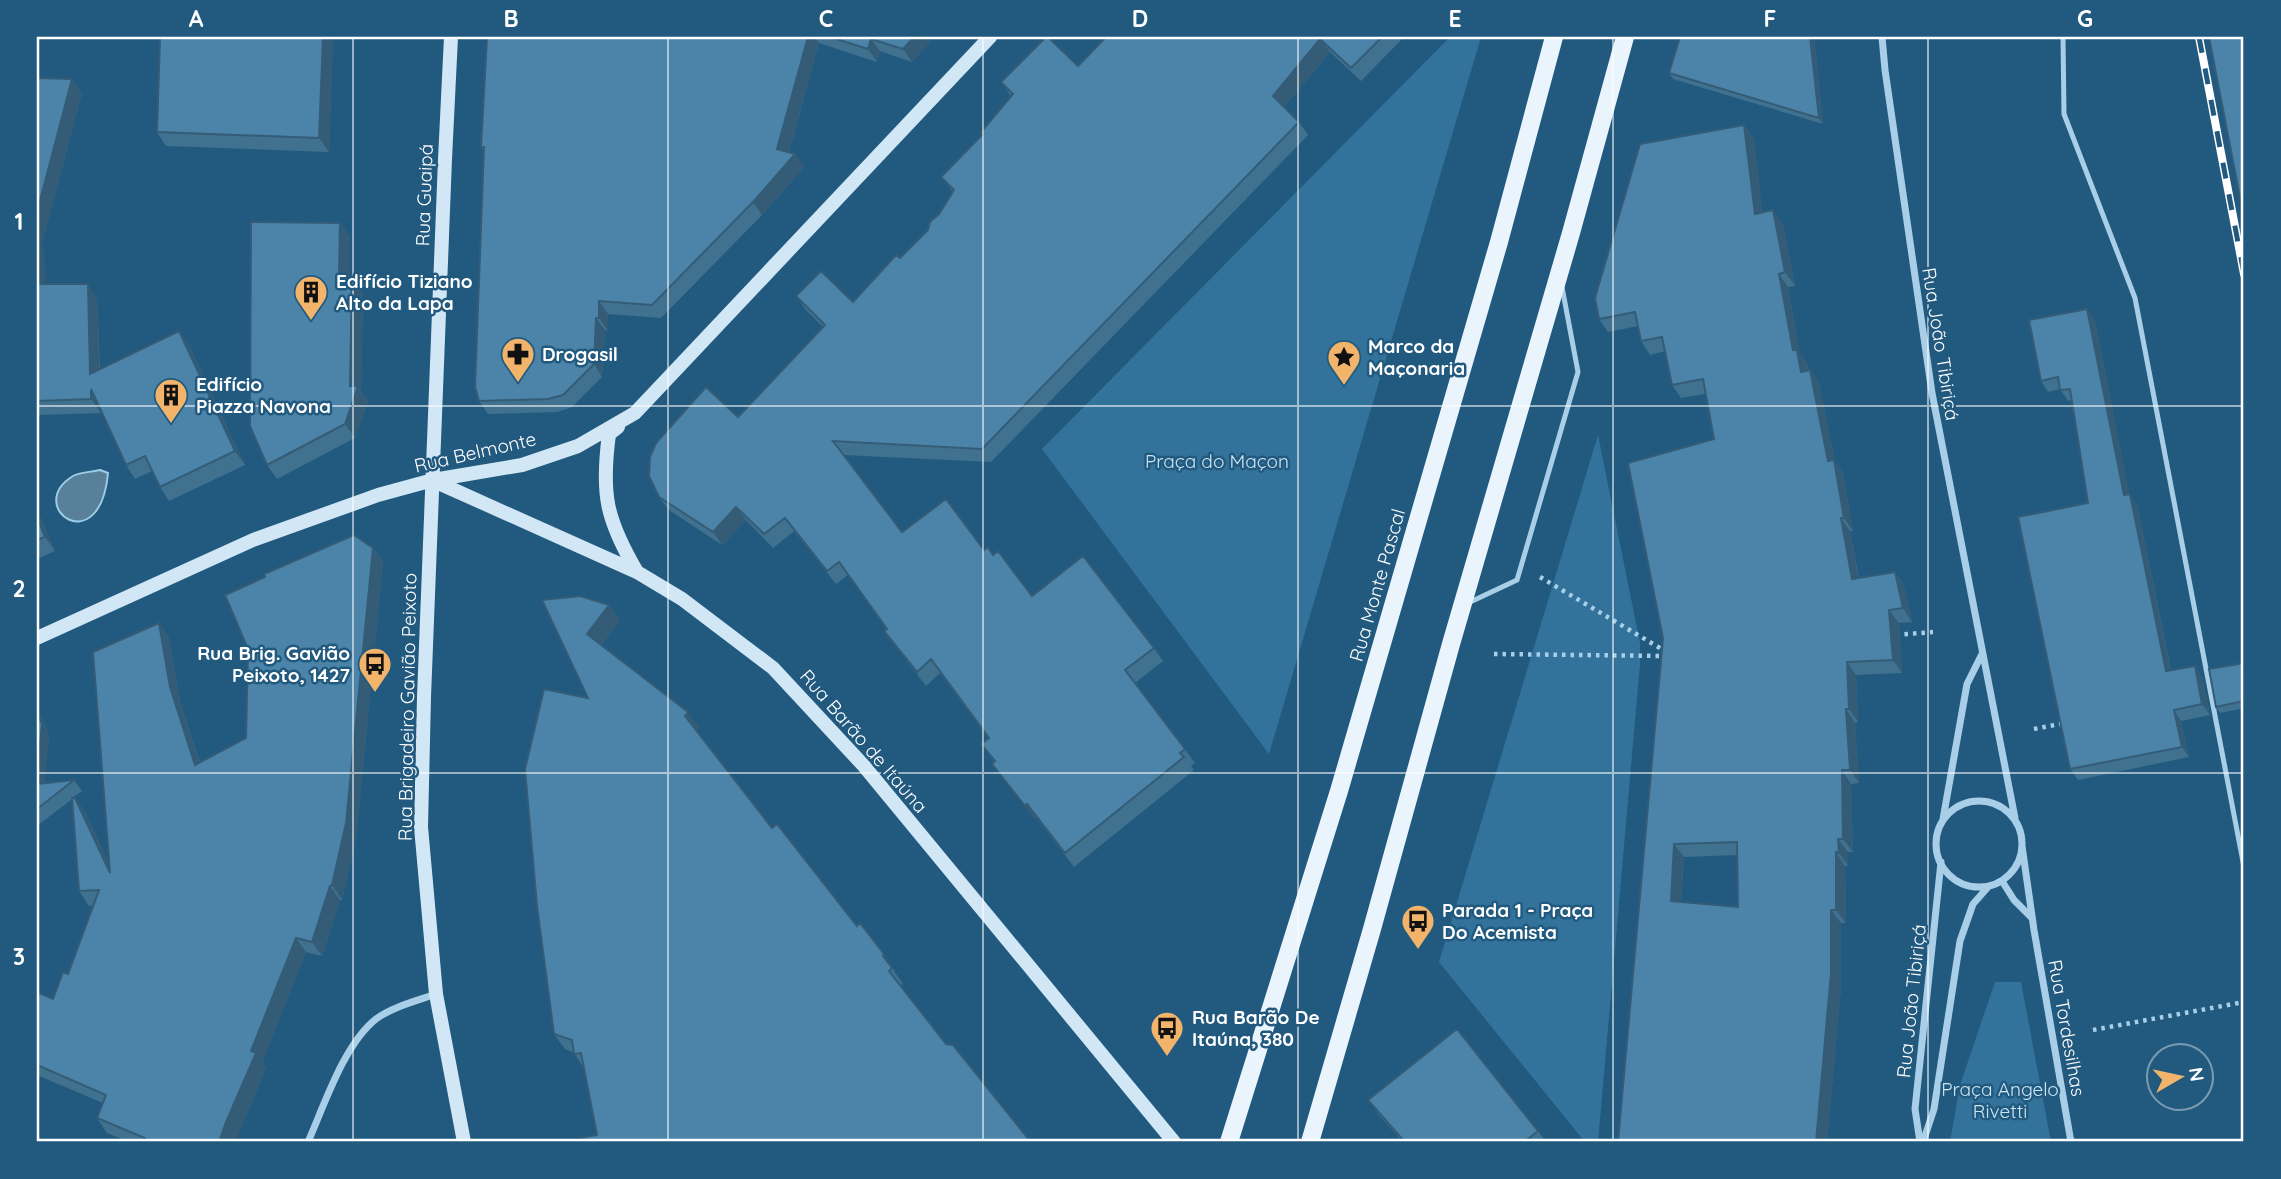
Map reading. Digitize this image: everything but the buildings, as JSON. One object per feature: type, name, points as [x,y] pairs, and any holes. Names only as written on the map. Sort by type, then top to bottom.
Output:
[{"type":"main road","name":"Rua Guaipá","points":[[433,480],[444,159],[452,37]]},
{"type":"main road","name":"Rua Belmonte","points":[[37,638],[253,540],[378,495],[433,480],[522,465],[578,446],[635,413],[990,37]]},
{"type":"main road","name":"Rua Monte Pascal","points":[[1229,1142],[1339,791],[1499,242],[1555,37]]},
{"type":"main road","points":[[1310,1142],[1625,37]]},
{"type":"main road","points":[[635,413],[609,434],[604,470],[607,506],[619,540],[637,572]]},
{"type":"main road","name":"Rua Barão de Itaúna","points":[[433,480],[637,572],[682,599],[773,668],[864,766],[1174,1142]]},
{"type":"main road","name":"Rua Brigadeiro Gavião Peixoto","points":[[433,480],[421,827],[436,994],[464,1142]]},
{"type":"street","name":"Rua João Tibiriçá","points":[[1882,37],[1932,393],[2015,818]]},
{"type":"street","points":[[1943,821],[1967,684],[1982,654]]},
{"type":"street","points":[[1978,800],[1992,802],[2015,818],[2021,832],[2020,859],[2002,881],[1988,887],[1974,887],[1961,883],[1948,874],[1936,849],[1937,834],[1952,810],[1964,803],[1978,800]]},
{"type":"street","name":"Rua Tordesilhas","points":[[2022,846],[2071,1142]]},
{"type":"street","name":"Rua João Tibiriçá","points":[[1921,1142],[1915,1109],[1941,862]]},
{"type":"street","points":[[2002,881],[2014,900],[2032,919]]},
{"type":"street","name":"Rua João Tibiriçá","points":[[1921,1142],[1934,1109],[1960,941],[1973,904],[1988,887]]},
{"type":"street","points":[[308,1142],[352,1044],[376,1019],[404,1005],[436,994]]},
{"type":"lane","points":[[2063,37],[2064,114],[2135,298],[2244,867]]},
{"type":"lane","points":[[1462,606],[1517,580],[1552,463],[1578,372],[1559,274]]},
{"type":"path","points":[[1494,654],[1674,656],[1540,577]]},
{"type":"path","points":[[1892,635],[1933,632]]},
{"type":"path","points":[[2034,729],[2071,721]]},
{"type":"path","points":[[2093,1030],[2244,1002]]},
{"type":"green space","name":"Praça do Maçon","points":[[1450,37],[1481,37],[1269,754],[1042,449]]},
{"type":"green space","points":[[1598,435],[1640,643],[1640,664],[1598,1142],[1585,1142],[1439,962]]},
{"type":"green space","name":"Praça Angelo Rivetti","points":[[1995,982],[2021,982],[2051,1142],[1950,1142],[1960,1085]]},
{"type":"shaded area","points":[[100,470],[108,473],[102,500],[92,515],[80,521],[69,520],[60,512],[56,501],[60,488],[73,476]]},
{"type":"railway","points":[[2199,37],[2244,274]]},
{"type":"place","name":"Edifício Tiziano Alto da Lapa","points":[[311,322]]},
{"type":"place","name":"Drogasil","points":[[518,384]]},
{"type":"place","name":"Marco da Maçonaria","points":[[1344,387]]},
{"type":"place","name":"Edifício Piazza Navona","points":[[171,425]]},
{"type":"place","name":"Rua Brig. Gavião Peixoto, 1427","points":[[375,694]]},
{"type":"place","name":"Parada 1 - Praça Do Acemista","points":[[1418,951]]},
{"type":"place","name":"Rua Barão De Itaúna, 380","points":[[1167,1058]]}]
